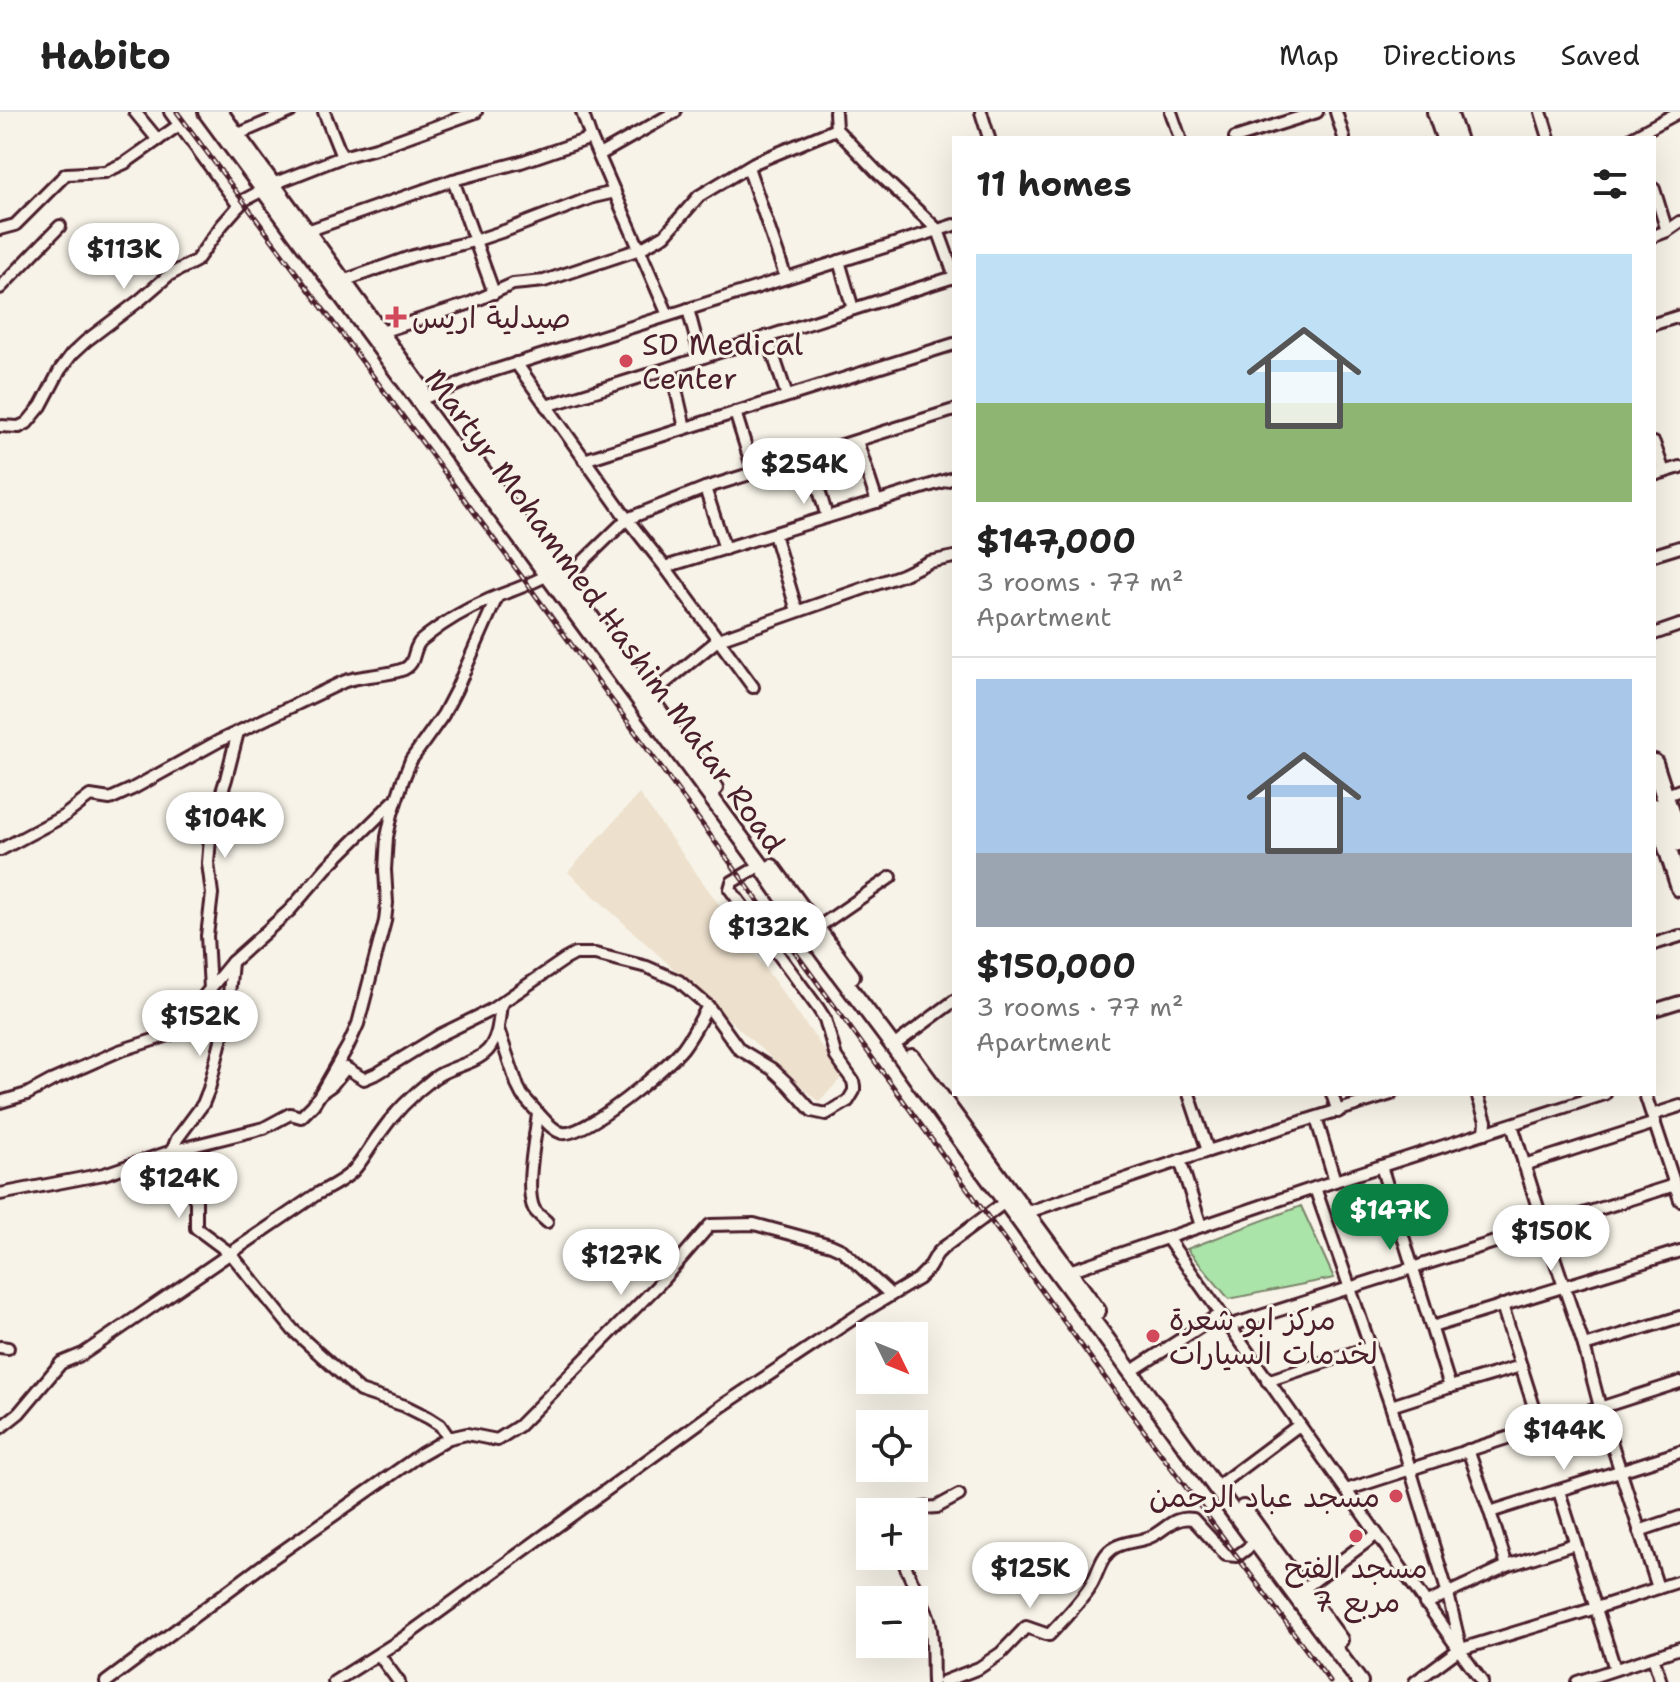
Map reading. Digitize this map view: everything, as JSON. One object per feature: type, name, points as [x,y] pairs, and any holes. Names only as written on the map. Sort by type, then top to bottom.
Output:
[{"type":"highway","points":[[1436,112],[1444,136]]},
{"type":"highway","points":[[1448,112],[1456,136]]},
{"type":"highway","points":[[1656,769],[1680,843]]},
{"type":"highway","points":[[1666,798],[1658,834],[1680,888]]},
{"type":"main road","name":"Martyr Mohammed Hashim Matar Road","points":[[206,112],[307,231],[556,575],[809,935],[1256,1542],[1371,1682]]},
{"type":"main road","name":"Martyr Mohammed Hashim Matar Road","points":[[220,112],[268,187],[648,697],[1223,1482],[1360,1682]]},
{"type":"street","points":[[135,112],[158,140]]},
{"type":"street","points":[[170,112],[239,206]]},
{"type":"street","points":[[236,135],[290,112]]},
{"type":"street","points":[[324,112],[342,157]]},
{"type":"street","points":[[0,426],[19,427],[34,416],[72,354],[169,275],[196,261],[244,200],[342,157],[476,112]]},
{"type":"street","points":[[582,112],[668,315]]},
{"type":"street","points":[[599,155],[675,112]]},
{"type":"street","points":[[981,112],[988,136]]},
{"type":"street","points":[[1171,112],[1179,136]]},
{"type":"street","points":[[1241,136],[1317,112]]},
{"type":"street","points":[[1336,112],[1343,136]]},
{"type":"street","points":[[1541,112],[1548,136]]},
{"type":"street","points":[[1638,136],[1679,112]]},
{"type":"street","points":[[836,129],[838,113]]},
{"type":"street","points":[[0,229],[15,225],[66,174],[105,172],[125,163],[179,125]]},
{"type":"street","points":[[381,332],[468,304],[513,284],[544,281],[640,249],[665,235],[699,196],[748,167],[836,129]]},
{"type":"street","points":[[836,129],[938,230],[952,270]]},
{"type":"street","points":[[307,231],[453,180],[521,162],[591,138]]},
{"type":"street","points":[[748,167],[786,278]]},
{"type":"street","points":[[453,180],[494,293]]},
{"type":"street","points":[[343,281],[413,256],[474,241],[593,197],[615,192]]},
{"type":"street","points":[[1656,195],[1667,231]]},
{"type":"street","points":[[1656,235],[1680,222]]},
{"type":"street","points":[[0,288],[60,226]]},
{"type":"street","points":[[427,397],[449,386],[516,363],[952,226]]},
{"type":"street","points":[[839,261],[853,309]]},
{"type":"street","points":[[546,406],[952,277]]},
{"type":"street","points":[[688,309],[701,358]]},
{"type":"street","points":[[1656,323],[1680,316]]},
{"type":"street","points":[[767,336],[787,396]]},
{"type":"street","points":[[584,460],[952,345]]},
{"type":"street","points":[[516,363],[627,519],[753,687]]},
{"type":"street","points":[[671,368],[685,428]]},
{"type":"street","points":[[0,850],[64,816],[90,796],[110,799],[238,732],[353,678],[372,677],[405,668],[413,661],[420,641],[432,632],[497,597],[556,575],[627,519],[705,488],[952,411]]},
{"type":"street","points":[[735,412],[754,473]]},
{"type":"street","points":[[857,441],[877,502]]},
{"type":"street","points":[[809,456],[827,517]]},
{"type":"street","points":[[1659,474],[1680,467]]},
{"type":"street","points":[[665,567],[952,479]]},
{"type":"street","points":[[705,488],[725,549]]},
{"type":"street","points":[[774,534],[797,611]]},
{"type":"street","points":[[1656,554],[1680,547]]},
{"type":"street","points":[[648,697],[719,639],[902,575],[929,562],[952,557]]},
{"type":"street","points":[[0,1194],[104,1174],[172,1151],[264,1128],[290,1114],[301,1117],[313,1105],[358,1024],[387,903],[387,837],[411,760],[443,715],[497,597]]},
{"type":"street","points":[[1656,633],[1680,625]]},
{"type":"street","points":[[210,989],[207,936],[212,894],[208,863],[211,826],[238,732]]},
{"type":"street","points":[[0,1102],[27,1094],[60,1076],[119,1051],[169,1035],[177,1029],[232,962],[290,910],[339,854],[398,796]]},
{"type":"street","points":[[321,1093],[346,1068],[364,1079],[378,1073],[440,1035],[478,1018],[564,960],[585,953],[631,963],[687,986],[708,1006],[739,1049],[772,1069],[812,1111],[826,1114],[848,1101],[854,1091],[853,1081],[836,1057],[825,1019],[818,1008],[730,889],[732,882],[761,865]]},
{"type":"street","points":[[817,928],[891,877]]},
{"type":"street","points":[[1656,943],[1680,936]]},
{"type":"street","points":[[232,962],[227,1016],[209,1089],[203,1104],[177,1139],[172,1151],[196,1201],[196,1228],[231,1254],[293,1330],[360,1391],[405,1406],[429,1418],[440,1425],[449,1438]]},
{"type":"street","points":[[900,1041],[952,1002]]},
{"type":"street","points":[[1656,1009],[1680,1002]]},
{"type":"street","points":[[0,1428],[19,1413],[61,1363],[83,1354],[317,1194],[339,1183],[353,1171],[396,1113],[435,1077],[487,1051],[498,1029],[501,1003]]},
{"type":"street","points":[[498,1029],[522,1095],[554,1129],[570,1133],[587,1126],[616,1106],[671,1061],[689,1040],[708,1006]]},
{"type":"street","points":[[1190,1096],[1208,1151]]},
{"type":"street","points":[[1333,1096],[1338,1112]]},
{"type":"street","points":[[1025,1213],[1180,1160],[1385,1096]]},
{"type":"street","points":[[1478,1096],[1486,1121],[1485,1133]]},
{"type":"street","points":[[1069,1271],[1599,1096]]},
{"type":"street","points":[[1646,1096],[1680,1200]]},
{"type":"street","points":[[1524,1165],[1654,1119],[1680,1106]]},
{"type":"street","points":[[538,1113],[531,1200],[533,1208],[547,1222]]},
{"type":"street","points":[[1316,1118],[1335,1181]]},
{"type":"street","points":[[1512,1125],[1658,1588]]},
{"type":"street","points":[[1180,1160],[1201,1226]]},
{"type":"street","points":[[1381,1166],[1450,1387]]},
{"type":"street","points":[[1229,1326],[1675,1185]]},
{"type":"street","points":[[1315,1188],[1391,1406],[1448,1594],[1460,1650]]},
{"type":"street","points":[[334,1682],[379,1655],[722,1406],[918,1279],[943,1248],[1005,1202]]},
{"type":"street","points":[[106,1682],[267,1562],[421,1454],[449,1438],[467,1434],[497,1440],[519,1426],[659,1284],[710,1225],[754,1224],[836,1247],[891,1295]]},
{"type":"street","points":[[1167,1238],[1482,1682]]},
{"type":"street","points":[[1432,1327],[1680,1251]]},
{"type":"street","points":[[1502,1305],[1540,1426]]},
{"type":"street","points":[[1138,1367],[1220,1314]]},
{"type":"street","points":[[1584,1346],[1680,1317]]},
{"type":"street","points":[[1267,1381],[1370,1347]]},
{"type":"street","points":[[1391,1406],[1521,1366]]},
{"type":"street","points":[[1346,1490],[1680,1382]]},
{"type":"street","points":[[1223,1482],[1299,1425]]},
{"type":"street","points":[[1468,1450],[1507,1566]]},
{"type":"street","points":[[1490,1512],[1680,1452]]},
{"type":"street","points":[[1559,1491],[1615,1669]]},
{"type":"street","points":[[928,1508],[937,1507],[959,1495]]},
{"type":"street","points":[[1639,1531],[1680,1517]]},
{"type":"street","points":[[943,1682],[979,1668],[1001,1653],[1026,1627],[1049,1635],[1093,1584],[1107,1553],[1117,1546],[1149,1538],[1176,1519],[1193,1519],[1226,1555],[1237,1556],[1256,1542]]},
{"type":"street","points":[[1298,1592],[1377,1534]]},
{"type":"street","points":[[1425,1604],[1507,1566],[1574,1544]]},
{"type":"street","points":[[906,1570],[929,1622],[933,1682]]},
{"type":"street","points":[[1415,1682],[1460,1650],[1680,1581]]},
{"type":"street","points":[[1577,1682],[1680,1648]]},
{"type":"street","points":[[379,1655],[399,1682]]},
{"type":"street","points":[[1653,1657],[1661,1682]]},
{"type":"shaded area","points":[[639,794],[843,1076],[819,1102],[568,872]]},
{"type":"green space","points":[[1301,1206],[1334,1278],[1229,1299],[1187,1249]]},
{"type":"railway","points":[[177,112],[528,585],[1330,1682]]},
{"type":"place","name":"صيدلية اريس","points":[[396,317]]},
{"type":"place","name":"SD Medical Center","points":[[626,361]]},
{"type":"place","name":"مركز ابو شعرة لخدمات السيارات","points":[[1153,1336]]},
{"type":"place","name":"مسجد عباد الرحمن","points":[[1396,1496]]},
{"type":"place","name":"مسجد الفتح مربع 7","points":[[1356,1536]]}]
